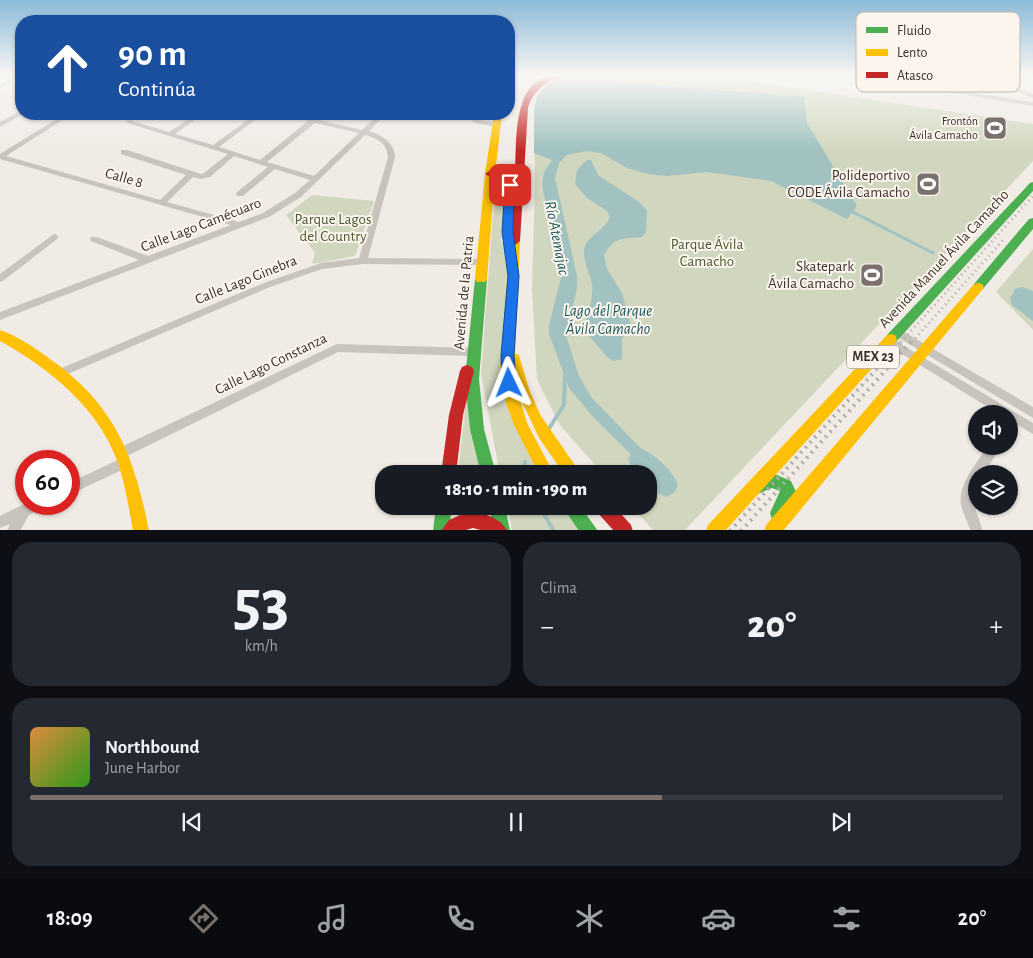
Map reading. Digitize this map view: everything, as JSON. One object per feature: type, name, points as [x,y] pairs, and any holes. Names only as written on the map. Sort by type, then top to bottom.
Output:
[{"type":"main road","points":[[526,100],[507,372],[510,394],[523,434],[542,465]]},
{"type":"main road","name":"Avenida de la Patria","points":[[487,465],[477,429],[473,404],[474,352],[490,174],[497,120]]},
{"type":"main road","points":[[490,174],[496,169],[501,168],[508,170],[510,173],[507,232],[514,276]]},
{"type":"main road","name":"Avenida Manuel Ávila Camacho","points":[[714,530],[1033,184]]},
{"type":"main road","name":"MEX 23","points":[[772,530],[1033,222]]},
{"type":"main road","points":[[0,335],[20,345],[61,373],[79,389],[94,408],[122,458],[141,530]]},
{"type":"main road","points":[[509,338],[519,384],[532,416],[551,447],[566,465]]},
{"type":"main road","points":[[449,465],[456,415],[474,352]]},
{"type":"main road","points":[[753,488],[772,480],[784,484],[788,490],[787,499],[768,530]]},
{"type":"main road","points":[[441,530],[443,515]]},
{"type":"main road","points":[[498,515],[500,530]]},
{"type":"main road","points":[[578,515],[590,530]]},
{"type":"main road","points":[[611,515],[625,530]]},
{"type":"main road","points":[[449,530],[455,523],[470,518],[480,519],[500,530]]},
{"type":"street","points":[[1017,100],[1033,104]]},
{"type":"street","points":[[1024,102],[1032,100]]},
{"type":"street","points":[[0,125],[15,116]]},
{"type":"street","points":[[0,157],[59,120]]},
{"type":"street","points":[[129,120],[129,122],[316,179]]},
{"type":"street","points":[[170,134],[191,120]]},
{"type":"street","points":[[214,148],[252,120]]},
{"type":"street","points":[[262,162],[314,120],[375,135],[387,143],[392,155],[363,261]]},
{"type":"street","name":"Calle Lago Camécuaro","points":[[0,316],[278,209],[290,202],[316,179],[377,120]]},
{"type":"street","points":[[474,120],[477,122],[490,120]]},
{"type":"street","points":[[124,152],[201,177],[207,175],[233,154]]},
{"type":"street","name":"Calle 8","points":[[0,157],[240,225]]},
{"type":"street","points":[[240,194],[274,166]]},
{"type":"street","points":[[161,202],[191,174]]},
{"type":"street","points":[[0,279],[54,237]]},
{"type":"street","points":[[94,239],[149,260]]},
{"type":"street","name":"Calle Lago Ginebra","points":[[61,373],[284,278],[321,266],[363,261],[482,262]]},
{"type":"street","points":[[893,336],[925,348],[1033,413]]},
{"type":"street","points":[[893,336],[916,358],[988,405]]},
{"type":"street","name":"Calle Lago Constanza","points":[[80,483],[122,458],[337,348],[474,352]]},
{"type":"street","points":[[1018,411],[1021,406]]},
{"type":"street","points":[[1018,423],[1033,429]]},
{"type":"street","points":[[968,487],[966,496],[968,502]]},
{"type":"street","points":[[0,522],[15,515]]},
{"type":"street","points":[[13,530],[22,515]]},
{"type":"street","points":[[972,515],[977,530]]},
{"type":"green space","name":"Parque Ávila Camacho","points":[[536,100],[872,100],[1033,124],[1033,161],[685,530],[653,530],[640,515],[657,515],[657,465],[595,465],[560,425],[537,380],[532,289],[535,182],[534,109]]},
{"type":"green space","points":[[507,173],[511,196],[501,239],[510,274],[502,375],[537,465],[498,465],[481,374],[496,175]]},
{"type":"green space","name":"Parque Lagos del Country","points":[[312,195],[374,201],[355,256],[312,264],[315,253],[286,215]]},
{"type":"green space","points":[[1033,249],[1033,330],[996,292]]},
{"type":"green space","points":[[467,390],[480,465],[459,465]]},
{"type":"green space","points":[[509,515],[568,515],[581,530],[512,530]]},
{"type":"water","points":[[536,100],[804,100],[807,123],[857,206],[847,219],[771,181],[706,172],[667,176],[648,174],[627,168],[601,153],[586,151],[567,155],[559,163],[555,178],[577,276],[577,289],[566,335],[579,376],[591,397],[659,467],[657,475],[657,465],[642,465],[594,418],[569,388],[549,334],[549,325],[561,278],[542,185],[544,172],[552,160],[534,153],[534,109]]},
{"type":"water","name":"Lago del Parque Ávila Camacho","points":[[587,160],[591,160],[598,175],[639,202],[647,211],[646,232],[642,237],[616,241],[604,255],[607,269],[622,293],[631,325],[622,339],[622,359],[614,361],[608,358],[584,330],[592,290],[585,260],[585,246],[610,217],[607,211],[587,198],[575,184],[577,170]]},
{"type":"water","points":[[1023,287],[1033,291],[1033,321],[1012,305],[1010,299],[1015,289]]},
{"type":"waterway","points":[[849,210],[933,253]]},
{"type":"waterway","points":[[548,430],[564,405],[565,374]]},
{"type":"waterway","name":"Río Atemajac","points":[[640,459],[666,485]]},
{"type":"waterway","points":[[544,515],[553,530]]},
{"type":"railway","points":[[901,342],[1033,196]]},
{"type":"railway","points":[[912,342],[1004,239]]},
{"type":"railway","points":[[731,530],[903,340]]},
{"type":"railway","points":[[742,530],[913,340]]},
{"type":"traffic: fast","points":[[891,339],[1033,185]]},
{"type":"traffic: fast","points":[[978,287],[1033,222]]},
{"type":"traffic: fast","points":[[481,279],[472,379],[477,429],[487,465]]},
{"type":"traffic: fast","points":[[755,487],[772,480],[786,486],[789,494],[778,513]]},
{"type":"traffic: fast","points":[[441,530],[443,515]]},
{"type":"traffic: fast","points":[[499,515],[502,530]]},
{"type":"traffic: fast","points":[[577,515],[589,530]]},
{"type":"traffic: slow","points":[[481,279],[490,174],[497,120]]},
{"type":"traffic: slow","points":[[515,241],[507,373],[512,400],[521,425],[542,465]]},
{"type":"traffic: slow","points":[[773,530],[978,287]]},
{"type":"traffic: slow","points":[[0,335],[55,370],[86,399],[99,415],[111,433],[125,462],[141,530]]},
{"type":"traffic: slow","points":[[715,530],[891,339]]},
{"type":"traffic: slow","points":[[514,359],[518,376],[536,420],[567,465]]},
{"type":"traffic: jam","points":[[515,241],[524,108],[527,100]]},
{"type":"traffic: jam","points":[[490,174],[498,168],[508,170],[510,173],[509,190]]},
{"type":"traffic: jam","points":[[449,465],[456,415],[467,371]]},
{"type":"traffic: jam","points":[[611,515],[624,530]]},
{"type":"traffic: jam","points":[[450,530],[467,520],[480,521],[498,530]]},
{"type":"place","name":"Frontón Ávila Camacho","points":[[995,128]]},
{"type":"place","name":"Polideportivo CODE Ávila Camacho","points":[[928,184]]},
{"type":"place","name":"Skatepark Ávila Camacho","points":[[872,275]]},
{"type":"route","points":[[509,383],[507,372],[514,276],[507,232],[510,185]]}]
